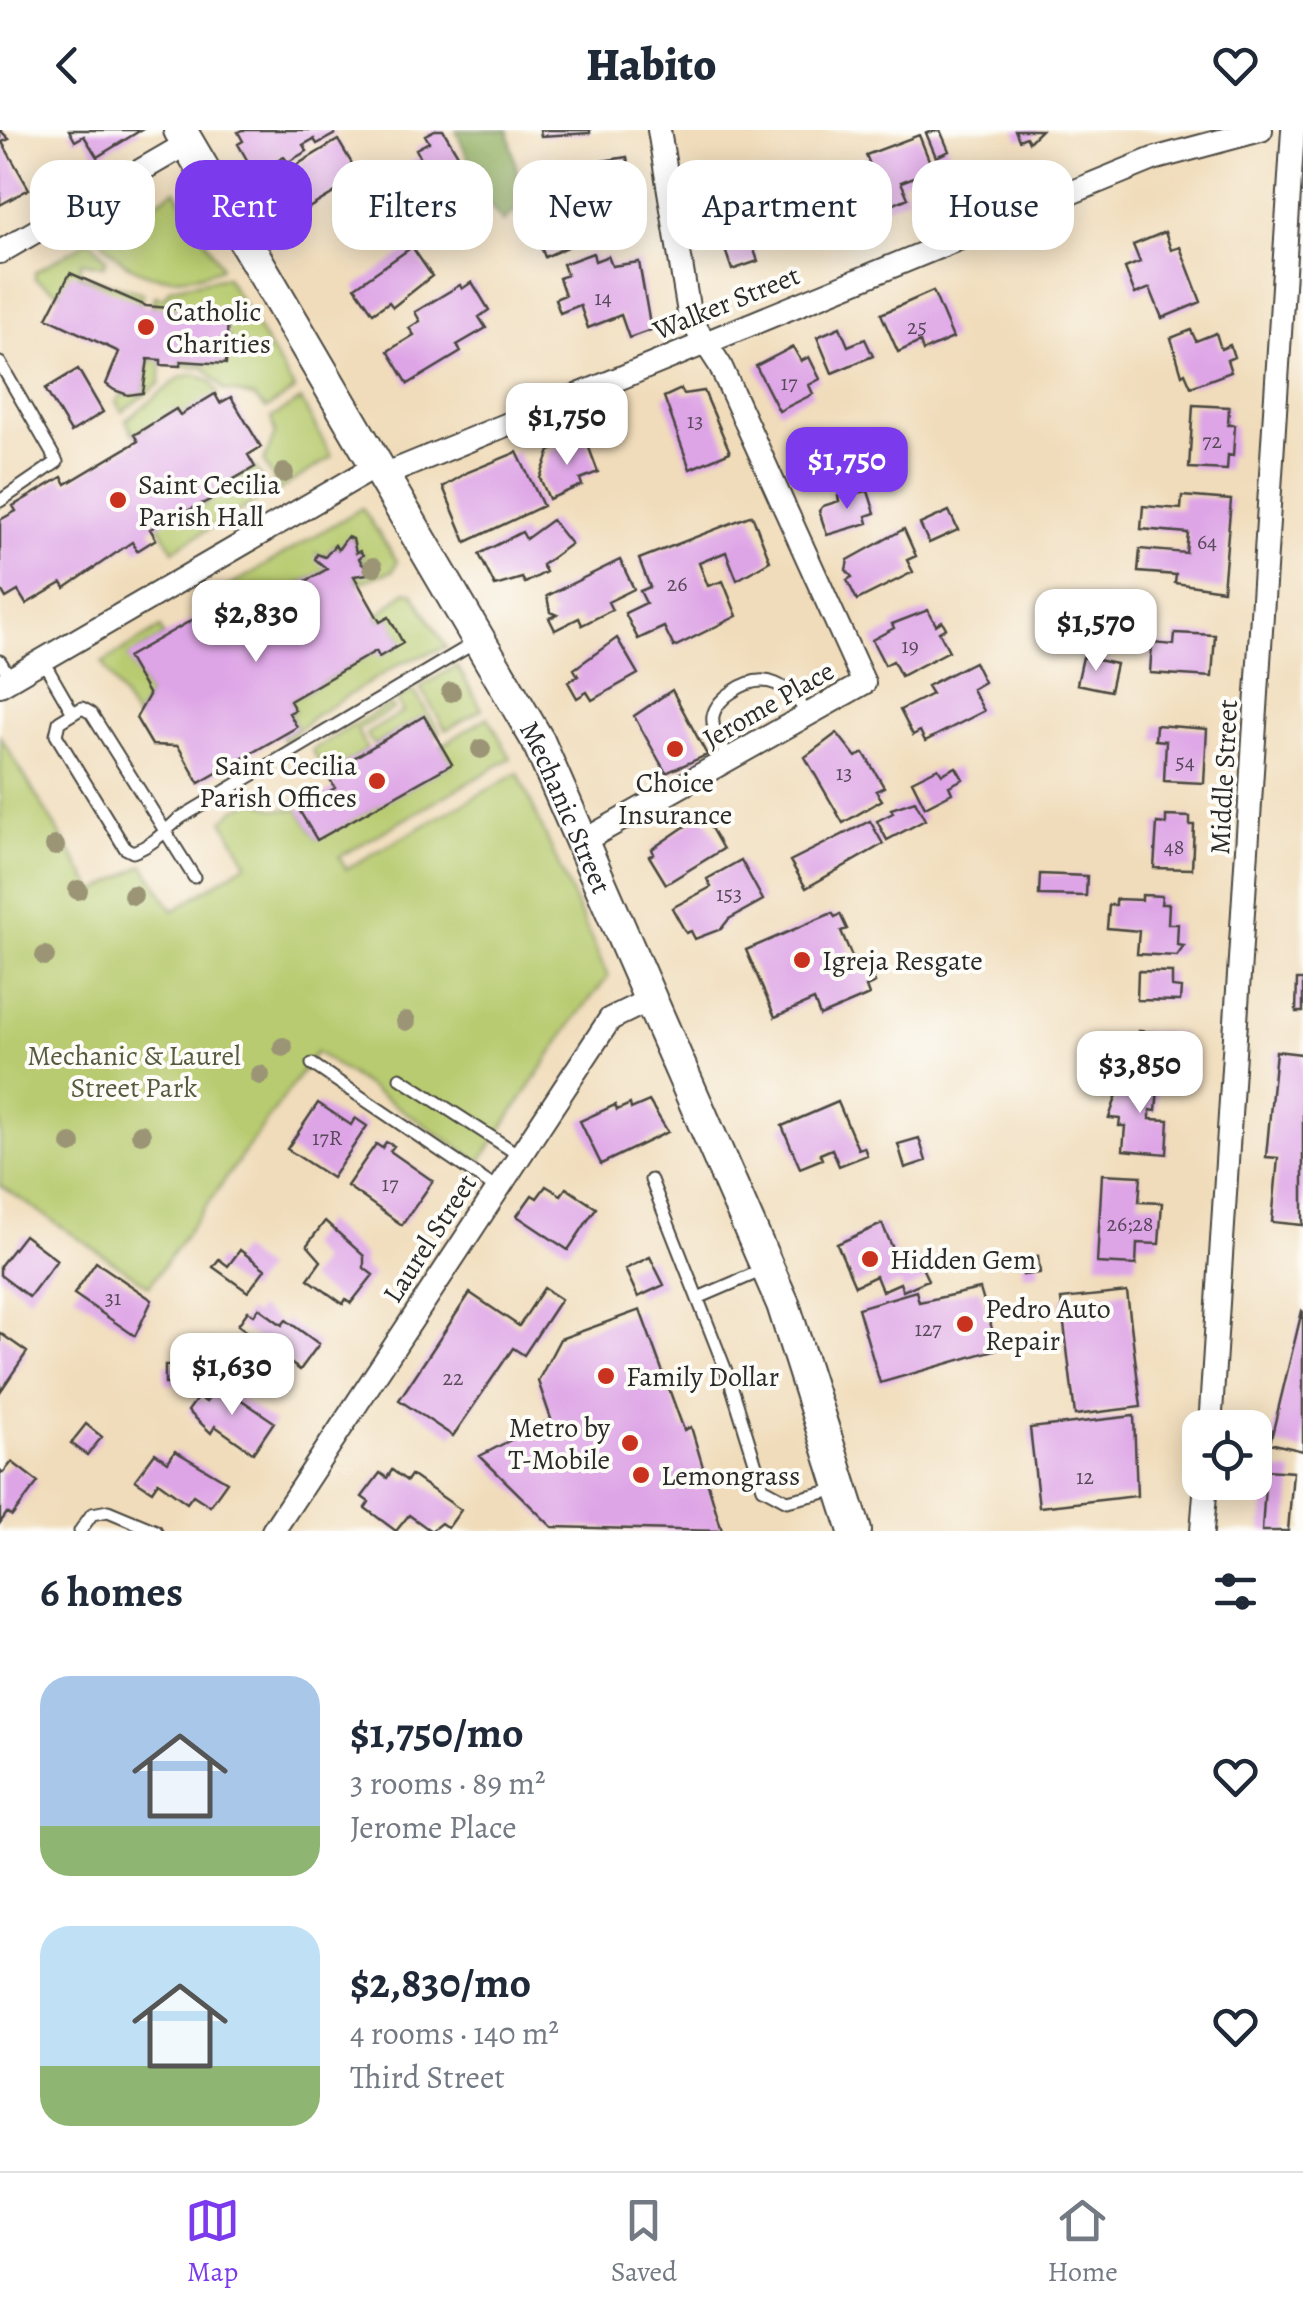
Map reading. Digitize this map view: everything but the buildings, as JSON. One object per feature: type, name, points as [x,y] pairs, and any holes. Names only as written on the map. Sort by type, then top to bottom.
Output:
[{"type":"main road","name":"Mechanic Street","points":[[184,136],[538,741],[768,1268],[855,1531]]},
{"type":"street","points":[[659,130],[690,319],[707,344]]},
{"type":"street","name":"Walker Street","points":[[4,675],[42,660],[381,470],[707,344],[1154,159],[1261,130]]},
{"type":"street","name":"Middle Street","points":[[1211,1410],[1293,130]]},
{"type":"street","points":[[0,252],[184,136]]},
{"type":"street","name":"Jerome Place","points":[[584,840],[864,683],[707,344]]},
{"type":"street","name":"Laurel Street","points":[[273,1531],[610,1019],[653,998]]},
{"type":"street","points":[[1202,1531],[1205,1500]]},
{"type":"lane","points":[[0,363],[58,462],[0,501]]},
{"type":"lane","points":[[194,877],[165,834],[91,714],[85,708],[56,725],[56,735],[125,848],[138,851],[165,834],[180,818],[480,640]]},
{"type":"lane","points":[[42,660],[73,714]]},
{"type":"lane","points":[[730,760],[716,734],[713,716],[722,699],[740,686],[761,678],[780,682],[809,714]]},
{"type":"lane","points":[[312,1064],[497,1189]]},
{"type":"lane","points":[[400,1078],[519,1155]]},
{"type":"lane","points":[[651,1180],[742,1414],[763,1488],[787,1502],[842,1488]]},
{"type":"lane","points":[[698,1298],[768,1268]]},
{"type":"lane","points":[[80,1531],[92,1514],[108,1511],[156,1531]]},
{"type":"green space","points":[[456,130],[508,130],[515,160],[513,213],[503,222],[493,210],[493,160],[469,160]]},
{"type":"green space","points":[[175,190],[175,250],[211,250],[220,269],[186,277],[154,276],[125,263],[112,252],[155,250],[155,203]]},
{"type":"green space","points":[[73,250],[98,250],[106,259],[104,266],[81,262],[79,275],[143,293],[140,304],[61,293],[35,279],[35,272]]},
{"type":"green space","points":[[226,277],[295,390],[266,409],[254,397],[224,390],[205,368],[180,366],[181,361],[226,364],[229,336],[152,307],[155,296],[164,298],[171,288]]},
{"type":"green space","points":[[148,359],[161,360],[160,383],[122,412],[116,402],[122,394],[143,393]]},
{"type":"green space","points":[[196,374],[211,381],[218,394],[180,415],[176,410],[134,435],[126,420],[181,377]]},
{"type":"green space","points":[[301,400],[332,457],[279,490],[264,462],[275,433],[271,418]]},
{"type":"green space","points":[[255,467],[270,493],[173,550],[158,524],[182,510],[186,515],[223,493],[220,487]]},
{"type":"green space","points":[[362,508],[397,561],[393,571],[358,583],[354,576],[370,568],[359,558],[363,555],[356,553],[353,539],[348,537],[338,550],[335,545],[325,557],[317,554],[327,569],[239,619],[222,603],[212,609],[206,600]]},
{"type":"green space","points":[[406,591],[413,593],[446,647],[401,663],[313,717],[285,743],[282,736],[297,727],[289,713],[295,710],[290,701],[376,651],[380,656],[403,643],[389,618],[380,622],[377,616]]},
{"type":"green space","points":[[160,628],[164,636],[128,657],[149,695],[136,718],[102,663]]},
{"type":"green space","points":[[457,666],[482,709],[446,730],[420,687]]},
{"type":"green space","points":[[414,691],[440,733],[435,736],[423,717],[374,745],[366,734],[403,712],[397,700]]},
{"type":"green space","points":[[390,704],[393,709],[357,730],[367,750],[327,774],[312,750]]},
{"type":"green space","name":"Mechanic & Laurel Street Park","points":[[488,717],[511,758],[339,857],[346,869],[518,773],[608,977],[575,1018],[480,1162],[316,1052],[149,1286],[0,1185],[0,736],[95,892],[144,865],[173,911],[247,863],[223,821],[235,809],[256,801],[274,809],[299,810],[317,839],[451,764],[441,746]]},
{"type":"place","name":"Catholic Charities","points":[[146,327]]},
{"type":"place","name":"Saint Cecilia Parish Hall","points":[[118,500]]},
{"type":"place","name":"Choice Insurance","points":[[675,749]]},
{"type":"place","name":"Saint Cecilia Parish Offices","points":[[377,781]]},
{"type":"place","name":"Igreja Resgate","points":[[802,960]]},
{"type":"place","name":"Hidden Gem","points":[[870,1259]]},
{"type":"place","name":"Pedro Auto Repair","points":[[965,1324]]},
{"type":"place","name":"Family Dollar","points":[[606,1376]]},
{"type":"place","name":"Metro by T-Mobile","points":[[630,1443]]},
{"type":"place","name":"Lemongrass","points":[[641,1475]]}]
